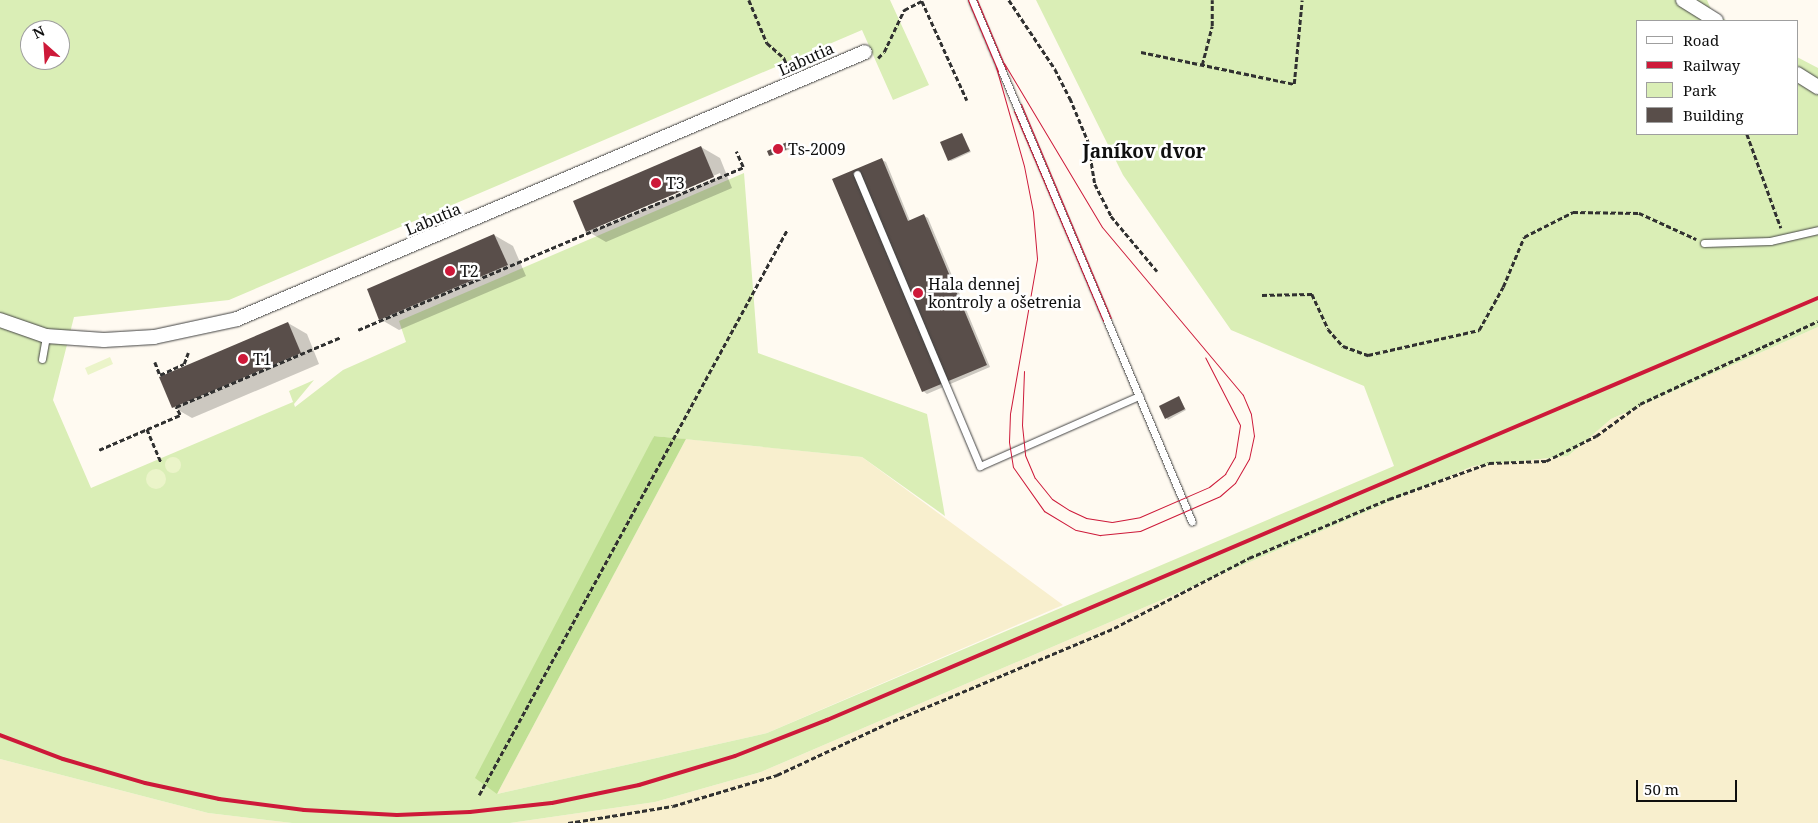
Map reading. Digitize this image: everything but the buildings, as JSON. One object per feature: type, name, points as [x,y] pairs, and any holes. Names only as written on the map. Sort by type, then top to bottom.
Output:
[{"type":"street","points":[[1687,1],[1715,20]]},
{"type":"street","name":"Labutia","points":[[0,320],[46,336],[124,340],[183,332],[237,319],[865,52]]},
{"type":"street","points":[[1798,75],[1818,88]]},
{"type":"lane","points":[[972,0],[1192,522]]},
{"type":"lane","points":[[856,174],[980,466],[1139,396]]},
{"type":"lane","points":[[1704,244],[1770,241],[1818,230]]},
{"type":"lane","points":[[42,359],[46,336]]},
{"type":"path","points":[[749,0],[767,43],[784,58],[795,83]]},
{"type":"path","points":[[884,52],[904,10],[923,0],[967,100]]},
{"type":"path","points":[[1009,0],[1055,69],[1070,98],[1088,141],[1095,184],[1111,216],[1156,271]]},
{"type":"path","points":[[1202,65],[1212,26],[1212,0]]},
{"type":"path","points":[[1141,52],[1294,84],[1302,0]]},
{"type":"path","points":[[1747,135],[1782,226],[1770,241]]},
{"type":"path","points":[[358,330],[743,167],[736,151]]},
{"type":"path","points":[[1262,295],[1312,294],[1328,329],[1343,346],[1368,355],[1479,330],[1504,287],[1524,237],[1573,212],[1640,213],[1704,244]]},
{"type":"path","points":[[479,795],[787,230]]},
{"type":"path","points":[[568,823],[673,806],[777,775],[886,724],[1114,628],[1249,558],[1389,499],[1489,463],[1546,461],[1596,436],[1640,404],[1818,321]]},
{"type":"path","points":[[99,450],[180,415],[176,408],[341,337]]},
{"type":"path","points":[[155,362],[160,375],[184,364],[188,353]]},
{"type":"path","points":[[147,430],[161,462]]},
{"type":"shaded area","points":[[1818,327],[1818,823],[510,823],[655,802],[761,772],[1473,466],[1568,456],[1611,419]]},
{"type":"shaded area","points":[[686,439],[862,457],[1063,605],[767,733],[497,794]]},
{"type":"shaded area","points":[[0,759],[208,813],[292,823],[0,823]]},
{"type":"green space","points":[[0,0],[890,0],[929,85],[893,100],[862,30],[229,300],[74,317],[53,400],[91,488],[293,402],[289,391],[314,380],[294,404],[295,407],[343,370],[406,342],[399,321],[744,173],[758,353],[927,414],[945,516],[862,457],[654,436],[497,794],[767,733],[1394,466],[1364,386],[1231,330],[1123,175],[1036,0],[1707,0],[1713,14],[1726,20],[1636,20],[1636,135],[1798,135],[1798,58],[1818,68],[1818,327],[1611,419],[1568,456],[1473,466],[761,772],[655,802],[510,823],[292,823],[208,813],[0,759]]},
{"type":"green space","points":[[110,357],[113,364],[88,375],[85,368]]},
{"type":"green space","points":[[654,436],[686,439],[497,794],[475,778]]},
{"type":"green space","points":[[173,457],[181,465],[173,473],[165,465]]},
{"type":"green space","points":[[156,469],[163,472],[166,479],[163,486],[156,489],[149,486],[146,479],[149,472]]},
{"type":"tram line","points":[[968,0],[998,71]]},
{"type":"tram line","points":[[977,0],[1006,69]]},
{"type":"tram line","points":[[996,67],[1024,166],[1033,212],[1037,259],[1010,413],[1009,442],[1013,467],[1044,511],[1076,530],[1100,535],[1140,531],[1220,496],[1235,483],[1249,459],[1254,436],[1251,414],[1243,395],[1102,227],[1004,63]]},
{"type":"tram line","points":[[1021,104],[1111,318]]},
{"type":"tram line","points":[[1014,111],[1103,321]]},
{"type":"tram line","points":[[1024,371],[1022,425],[1025,455],[1035,478],[1052,499],[1069,510],[1086,518],[1112,522],[1140,517],[1209,487],[1225,474],[1235,457],[1240,425],[1205,357]]},
{"type":"railway","points":[[0,735],[63,759],[145,783],[219,799],[304,810],[397,815],[470,812],[552,803],[639,785],[735,756],[827,720],[1818,298]]},
{"type":"place","name":"Ts-2009","points":[[778,149]]},
{"type":"place","name":"T3","points":[[656,183]]},
{"type":"place","name":"T2","points":[[450,271]]},
{"type":"place","name":"Hala dennej kontroly a ošetrenia","points":[[918,293]]},
{"type":"place","name":"T1","points":[[243,359]]},
{"type":"district","name":"Janíkov dvor","points":[[1144,152]]}]
